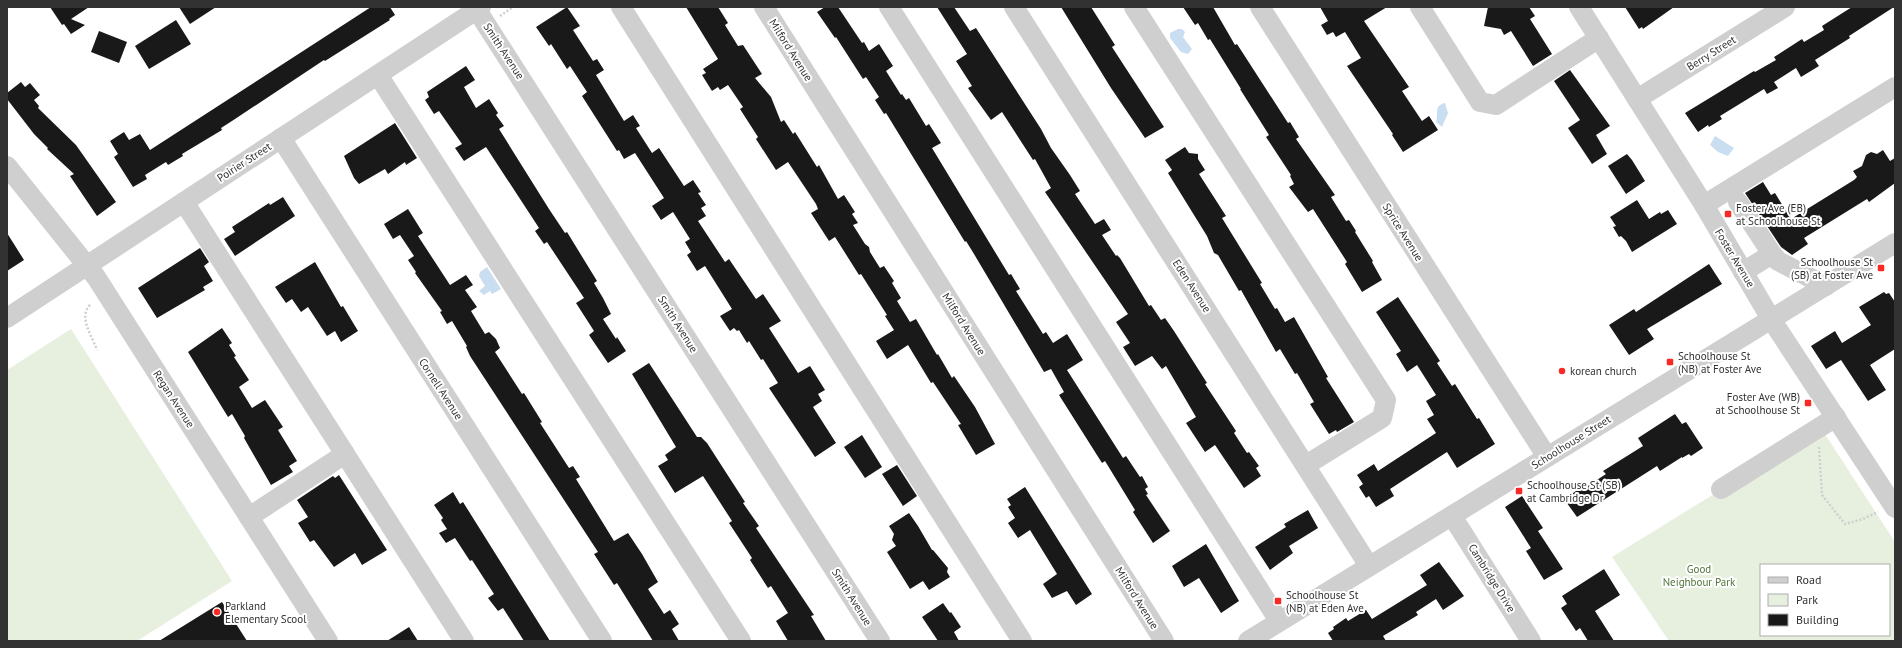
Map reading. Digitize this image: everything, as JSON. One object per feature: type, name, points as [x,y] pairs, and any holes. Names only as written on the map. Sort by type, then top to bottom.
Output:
[{"type":"street","points":[[621,7],[1022,641]]},
{"type":"street","name":"Milford Avenue","points":[[764,7],[1164,641]]},
{"type":"street","points":[[889,7],[1279,622]]},
{"type":"street","name":"Eden Avenue","points":[[1014,7],[1369,566]]},
{"type":"street","points":[[1134,7],[1386,400],[1382,418],[1306,465]]},
{"type":"street","name":"Sprice Avenue","points":[[1260,7],[1547,457]]},
{"type":"street","points":[[1420,7],[1480,102],[1496,105],[1599,38]]},
{"type":"street","name":"Foster Avenue","points":[[1579,7],[1704,206],[1829,421],[1888,509]]},
{"type":"street","name":"Berry Street","points":[[1637,100],[1785,7]]},
{"type":"street","name":"Poirier Street","points":[[7,318],[478,8]]},
{"type":"street","name":"Smith Avenue","points":[[478,8],[880,641]]},
{"type":"street","points":[[378,75],[741,641]]},
{"type":"street","points":[[1704,206],[1895,87]]},
{"type":"street","name":"Cornell Avenue","points":[[281,138],[602,641]]},
{"type":"street","name":"Regan Avenue","points":[[7,166],[87,265],[328,641]]},
{"type":"street","points":[[184,202],[464,641]]},
{"type":"street","points":[[1738,202],[1778,261],[1826,286]]},
{"type":"street","name":"Schoolhouse Street","points":[[1248,641],[1894,245]]},
{"type":"street","points":[[1743,272],[1772,254]]},
{"type":"street","points":[[1721,489],[1829,421]]},
{"type":"street","points":[[249,517],[345,454]]},
{"type":"street","name":"Cambridge Drive","points":[[1452,516],[1531,641]]},
{"type":"path","points":[[502,14],[513,7]]},
{"type":"path","points":[[90,305],[85,310],[84,317],[97,350]]},
{"type":"path","points":[[1829,421],[1818,435],[1822,495],[1845,524],[1863,519],[1888,509]]},
{"type":"green space","points":[[71,329],[232,581],[137,641],[7,641],[7,370]]},
{"type":"green space","name":"Good Neighbour Park","points":[[1821,428],[1895,542],[1895,641],[1669,641],[1612,557]]},
{"type":"water","points":[[1178,29],[1182,29],[1185,32],[1183,37],[1192,49],[1188,54],[1181,52],[1170,38],[1170,33]]},
{"type":"water","points":[[1445,103],[1448,113],[1442,127],[1436,122],[1437,111],[1441,104]]},
{"type":"water","points":[[1715,136],[1734,148],[1728,156],[1718,152],[1710,145]]},
{"type":"water","points":[[487,267],[501,289],[492,294],[490,291],[484,295],[479,291],[485,286],[479,276],[480,272]]},
{"type":"building","points":[[50,7],[89,7],[71,19],[85,25],[71,34],[64,24],[62,25]]},
{"type":"building","points":[[179,7],[216,7],[190,24]]},
{"type":"building","points":[[371,7],[390,7],[395,15],[389,19],[390,20],[325,61],[324,60],[221,128],[222,130],[182,154],[183,156],[168,165],[166,162],[145,175],[147,179],[133,187],[114,157],[118,154],[110,141],[124,132],[129,140],[140,134],[150,150]]},
{"type":"building","points":[[567,7],[580,26],[573,30],[593,61],[597,59],[604,70],[596,75],[624,121],[633,115],[640,126],[636,128],[652,153],[659,148],[684,186],[693,180],[701,192],[698,193],[706,205],[701,208],[706,216],[698,221],[725,262],[729,259],[756,299],[763,294],[781,321],[769,328],[798,373],[810,366],[825,390],[818,394],[822,401],[813,407],[836,443],[815,457],[769,388],[778,383],[763,359],[761,360],[749,341],[747,343],[739,330],[737,331],[734,328],[730,331],[720,316],[732,309],[705,266],[697,271],[687,255],[691,252],[685,242],[690,239],[673,212],[661,220],[652,206],[664,198],[635,153],[624,159],[619,150],[617,151],[582,96],[587,92],[570,66],[567,69],[551,44],[549,46],[536,27]]},
{"type":"building","points":[[686,7],[718,7],[728,23],[725,25],[738,46],[743,45],[762,74],[755,78],[771,97],[781,122],[784,120],[793,134],[795,132],[817,167],[819,165],[838,199],[844,195],[855,212],[852,214],[858,223],[853,225],[865,244],[869,247],[870,252],[880,268],[884,266],[894,281],[892,283],[901,298],[897,301],[910,322],[916,319],[952,378],[954,376],[975,407],[995,444],[976,455],[958,425],[961,424],[933,382],[931,383],[908,345],[887,359],[876,341],[894,330],[885,316],[887,315],[835,237],[829,241],[811,213],[818,209],[816,204],[788,162],[776,170],[756,139],[758,137],[740,109],[743,107],[728,85],[720,90],[718,87],[712,91],[702,75],[706,73],[703,69],[718,59]]},
{"type":"building","points":[[825,7],[838,7],[869,51],[879,44],[893,66],[886,71],[901,95],[902,94],[906,100],[909,98],[926,126],[929,124],[941,143],[932,148],[1009,275],[1011,274],[1020,289],[1016,291],[1043,334],[1046,332],[1053,343],[1067,334],[1083,360],[1067,370],[1123,458],[1126,456],[1140,477],[1142,476],[1148,487],[1145,489],[1148,494],[1146,495],[1170,531],[1153,543],[1133,512],[1135,510],[1105,461],[1102,463],[1059,395],[1064,392],[1051,369],[1044,372],[966,241],[965,242],[886,113],[884,114],[875,100],[879,97],[866,77],[863,79],[836,37],[835,38],[817,12]]},
{"type":"building","points":[[937,7],[954,7],[970,31],[976,28],[1041,129],[1051,148],[1080,191],[1075,194],[1095,224],[1104,219],[1111,230],[1102,235],[1116,256],[1117,255],[1120,258],[1149,306],[1151,305],[1161,320],[1165,318],[1174,331],[1207,383],[1205,384],[1236,431],[1234,433],[1247,453],[1249,452],[1259,466],[1256,468],[1261,476],[1244,488],[1215,445],[1205,452],[1186,423],[1196,417],[1166,366],[1162,369],[1152,356],[1135,366],[1123,347],[1130,343],[1116,322],[1128,314],[1045,192],[1051,188],[1035,159],[1033,160],[1002,112],[991,120],[968,88],[972,86],[956,61],[967,54]]},
{"type":"building","points":[[1061,7],[1091,7],[1115,45],[1112,47],[1164,127],[1145,138],[1111,88]]},
{"type":"building","points":[[1183,7],[1213,7],[1235,45],[1237,44],[1288,123],[1290,122],[1299,137],[1296,139],[1335,195],[1331,197],[1346,221],[1349,220],[1356,231],[1355,232],[1373,261],[1372,262],[1382,280],[1362,292],[1345,264],[1347,262],[1313,209],[1308,212],[1289,187],[1294,184],[1290,176],[1291,175],[1266,137],[1269,135],[1210,39],[1208,40],[1198,23],[1195,25]]},
{"type":"building","points":[[1320,7],[1387,7],[1364,21],[1409,87],[1402,91],[1422,121],[1429,116],[1438,130],[1403,152],[1392,135],[1393,134],[1347,66],[1361,58],[1345,32],[1336,37],[1333,32],[1327,35],[1321,25],[1328,21]]},
{"type":"building","points":[[1488,7],[1529,7],[1535,16],[1530,19],[1552,54],[1533,66],[1511,31],[1504,35],[1501,29],[1484,26]]},
{"type":"building","points":[[1625,7],[1674,7],[1643,29],[1642,27],[1639,29]]},
{"type":"building","points":[[1852,7],[1894,7],[1849,36],[1850,38],[1815,60],[1819,66],[1801,77],[1796,68],[1774,82],[1778,88],[1767,94],[1764,89],[1720,116],[1722,119],[1709,127],[1708,125],[1698,132],[1685,113],[1754,71],[1755,72],[1776,60],[1774,57],[1802,39],[1804,42],[1824,30],[1822,26]]},
{"type":"building","points":[[176,20],[191,44],[149,69],[135,46]]},
{"type":"building","points":[[99,31],[127,42],[119,63],[91,52]]},
{"type":"building","points":[[466,66],[475,80],[464,87],[476,108],[489,99],[498,113],[496,115],[504,126],[499,129],[549,209],[565,233],[567,232],[597,281],[594,283],[611,314],[603,319],[626,351],[608,363],[589,335],[594,331],[576,303],[584,298],[547,242],[544,244],[535,231],[539,228],[486,147],[464,161],[455,148],[462,144],[439,111],[434,114],[425,100],[429,97],[427,92]]},
{"type":"building","points":[[1570,70],[1610,126],[1596,135],[1607,154],[1592,164],[1568,128],[1580,120],[1554,81]]},
{"type":"building","points":[[21,82],[25,87],[30,83],[40,95],[34,100],[39,106],[38,108],[76,145],[116,202],[97,216],[70,176],[74,174],[47,149],[48,148],[34,134],[7,99],[7,93]]},
{"type":"building","points":[[395,123],[417,158],[406,165],[405,162],[388,174],[385,169],[359,184],[354,178],[344,156]]},
{"type":"building","points":[[1185,147],[1189,153],[1198,154],[1198,159],[1205,170],[1199,174],[1226,216],[1222,218],[1262,283],[1260,284],[1275,309],[1277,308],[1285,322],[1294,317],[1328,377],[1326,378],[1354,422],[1337,432],[1336,430],[1329,434],[1310,404],[1314,402],[1297,373],[1295,374],[1280,349],[1276,352],[1241,290],[1239,291],[1218,255],[1214,253],[1207,236],[1168,173],[1172,170],[1165,160]]},
{"type":"building","points":[[1883,150],[1890,161],[1895,158],[1895,183],[1869,202],[1867,199],[1804,238],[1808,244],[1792,255],[1781,247],[1745,193],[1763,182],[1771,195],[1775,193],[1791,219],[1854,180],[1857,177],[1853,171],[1862,166],[1866,155],[1871,152],[1877,154]]},
{"type":"building","points":[[1627,154],[1645,181],[1626,194],[1608,166]]},
{"type":"building","points":[[283,197],[295,216],[235,256],[224,239],[235,232],[232,227],[269,203],[270,205]]},
{"type":"building","points":[[1637,200],[1649,219],[1660,212],[1661,214],[1668,210],[1677,224],[1632,252],[1626,241],[1621,236],[1619,237],[1613,227],[1616,226],[1610,217]]},
{"type":"building","points":[[408,209],[423,233],[418,236],[450,285],[466,275],[473,285],[465,290],[477,307],[471,311],[485,334],[489,332],[496,339],[500,348],[495,352],[522,394],[524,393],[542,422],[540,423],[569,468],[573,466],[580,477],[576,479],[614,541],[628,533],[642,554],[658,582],[648,589],[664,614],[670,610],[679,624],[672,629],[679,641],[653,641],[617,583],[614,585],[594,554],[598,552],[470,356],[466,347],[467,346],[452,321],[447,324],[440,312],[442,311],[415,273],[416,272],[408,260],[414,256],[400,235],[393,239],[384,224]]},
{"type":"building","points":[[7,233],[24,260],[7,271]]},
{"type":"building","points":[[200,248],[209,262],[204,266],[213,281],[203,287],[205,290],[157,318],[138,288]]},
{"type":"building","points":[[315,262],[341,307],[343,306],[358,331],[341,342],[335,331],[327,336],[308,307],[301,312],[292,299],[286,303],[275,287]]},
{"type":"building","points":[[1709,264],[1722,284],[1647,329],[1654,339],[1629,355],[1609,325],[1634,309],[1636,312]]},
{"type":"building","points":[[1884,292],[1886,294],[1889,293],[1895,302],[1895,349],[1870,365],[1886,390],[1868,401],[1841,360],[1826,369],[1811,346],[1835,331],[1842,343],[1871,325],[1859,307]]},
{"type":"building","points":[[1398,297],[1440,361],[1437,363],[1452,386],[1455,384],[1495,444],[1457,468],[1447,452],[1390,489],[1394,496],[1376,507],[1369,496],[1366,498],[1359,487],[1363,484],[1357,475],[1374,464],[1378,471],[1436,433],[1427,419],[1434,415],[1426,401],[1436,395],[1417,365],[1407,372],[1396,354],[1401,351],[1376,312]]},
{"type":"building","points":[[222,328],[232,343],[229,345],[236,356],[234,357],[249,380],[239,387],[252,408],[265,400],[283,427],[278,430],[297,461],[289,466],[293,472],[271,485],[232,414],[228,417],[188,352]]},
{"type":"building","points":[[649,363],[697,437],[701,437],[707,443],[745,502],[743,503],[759,526],[756,528],[814,615],[811,616],[826,641],[788,641],[776,621],[788,613],[771,586],[768,588],[750,560],[752,558],[729,523],[732,521],[703,476],[675,493],[658,466],[668,460],[665,455],[676,447],[632,374]]},
{"type":"building","points":[[1675,414],[1682,424],[1686,422],[1703,448],[1691,456],[1689,454],[1682,457],[1660,471],[1657,466],[1577,517],[1564,499],[1579,489],[1580,491],[1606,474],[1603,471],[1643,446],[1638,438]]},
{"type":"building","points":[[862,435],[882,467],[865,478],[844,447]]},
{"type":"building","points":[[897,465],[917,496],[903,506],[882,474]]},
{"type":"building","points":[[339,475],[387,550],[362,565],[355,553],[334,567],[314,540],[310,542],[298,523],[308,517],[297,500],[333,476],[335,478]]},
{"type":"building","points":[[1025,487],[1092,594],[1076,605],[1067,591],[1052,598],[1043,584],[1057,574],[1030,530],[1018,538],[1008,523],[1015,518],[1008,507],[1011,505],[1007,499]]},
{"type":"building","points":[[453,492],[460,504],[463,502],[550,641],[524,641],[503,608],[498,611],[488,598],[494,594],[472,560],[470,561],[455,538],[446,543],[439,533],[447,529],[441,520],[443,518],[434,505]]},
{"type":"building","points":[[1522,496],[1543,528],[1538,531],[1563,569],[1544,580],[1526,551],[1531,548],[1505,507]]},
{"type":"building","points":[[1308,510],[1318,528],[1289,546],[1293,553],[1270,570],[1255,547],[1286,527],[1284,524]]},
{"type":"building","points":[[909,513],[932,550],[948,568],[947,572],[950,577],[929,590],[923,581],[910,589],[887,552],[896,546],[892,540],[894,534],[889,526]]},
{"type":"building","points":[[1206,544],[1239,601],[1221,613],[1199,578],[1184,587],[1172,566]]},
{"type":"building","points":[[1439,562],[1464,596],[1443,610],[1436,599],[1416,612],[1418,615],[1383,636],[1386,641],[1333,641],[1328,633],[1334,629],[1333,627],[1346,618],[1348,621],[1366,610],[1372,619],[1427,585],[1420,575]]},
{"type":"building","points":[[1604,569],[1620,595],[1595,611],[1614,641],[1588,641],[1580,628],[1576,631],[1561,608],[1567,604],[1562,596]]},
{"type":"building","name":"Parkland Elementary Scool","points":[[222,602],[247,641],[159,641]]},
{"type":"building","points":[[943,603],[961,627],[954,632],[959,641],[938,641],[922,617]]},
{"type":"building","points":[[409,627],[418,641],[387,641]]},
{"type":"place","name":"Foster Ave (EB) at Schoolhouse St","points":[[1728,214]]},
{"type":"place","name":"Schoolhouse St (SB) at Foster Ave","points":[[1881,268]]},
{"type":"place","name":"Schoolhouse St (NB) at Foster Ave","points":[[1670,362]]},
{"type":"place","name":"korean church","points":[[1562,371]]},
{"type":"place","name":"Foster Ave (WB) at Schoolhouse St","points":[[1808,403]]},
{"type":"place","name":"Schoolhouse St (SB) at Cambridge Dr","points":[[1519,491]]},
{"type":"place","name":"Schoolhouse St (NB) at Eden Ave","points":[[1278,601]]},
{"type":"place","name":"Parkland Elementary Scool","points":[[217,612]]}]
